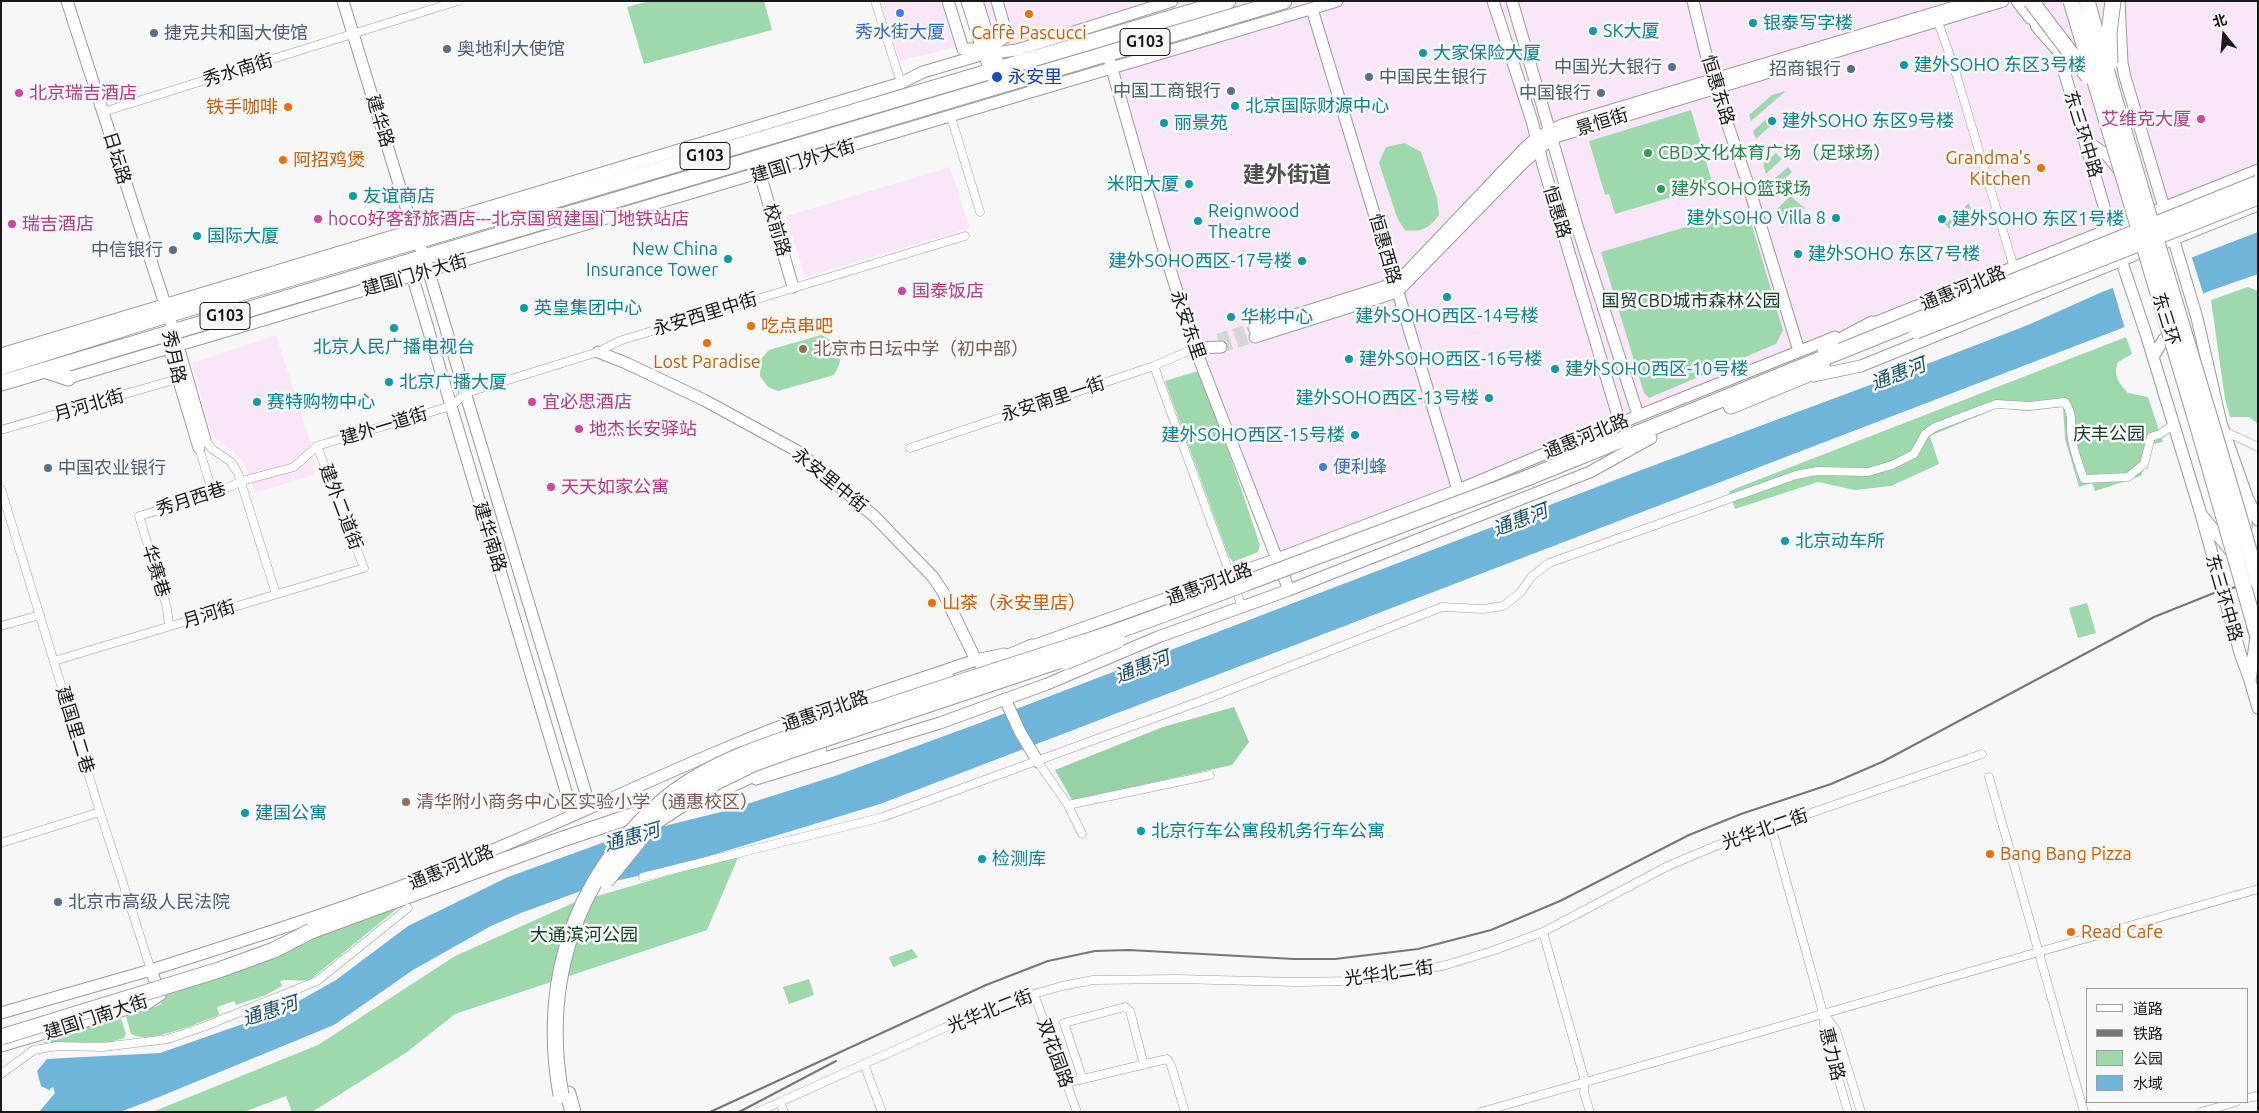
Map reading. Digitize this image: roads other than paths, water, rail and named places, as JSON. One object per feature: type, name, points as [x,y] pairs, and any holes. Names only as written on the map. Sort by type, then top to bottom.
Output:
[{"type":"highway","name":"建国门外大街","points":[[1,367],[165,310],[415,235],[697,158],[1228,1]]},
{"type":"highway","name":"建国门外大街","points":[[1,383],[44,370],[171,340],[1001,84],[1110,60],[1284,1]]},
{"type":"highway","points":[[2029,1],[2102,85]]},
{"type":"highway","name":"东三环","points":[[2071,1],[2102,85],[2213,422],[2258,582]]},
{"type":"highway","name":"东三环","points":[[2087,1],[2102,85],[2257,637]]},
{"type":"highway","points":[[2102,85],[2113,1]]},
{"type":"highway","name":"通惠河北路","points":[[1843,355],[2258,183]]},
{"type":"highway","name":"通惠河北路","points":[[311,932],[610,822],[723,788],[776,764],[949,709],[1110,644],[1645,436],[1843,355],[2258,197]]},
{"type":"highway","points":[[1785,378],[1872,324]]},
{"type":"highway","points":[[44,370],[68,378]]},
{"type":"highway","points":[[1557,448],[1645,436]]},
{"type":"highway","name":"通惠河北路","points":[[764,747],[1101,636],[1532,480]]},
{"type":"highway","points":[[573,1112],[562,1064],[560,1038],[565,994],[575,949],[602,887],[654,823],[718,781],[753,764],[1110,644]]},
{"type":"highway","points":[[566,1112],[557,1074],[555,1045],[556,995],[569,937],[594,882],[633,830],[660,803],[689,782],[818,720],[994,664],[1032,647]]},
{"type":"highway","points":[[1,1026],[247,954],[311,932]]},
{"type":"highway","points":[[1,1037],[218,970],[274,950],[311,932]]},
{"type":"street","name":"日坛路","points":[[67,1],[165,310]]},
{"type":"street","name":"建华路","points":[[342,1],[354,34],[415,235]]},
{"type":"street","name":"秀水南街","points":[[103,112],[458,1]]},
{"type":"street","points":[[875,1],[901,83]]},
{"type":"street","points":[[948,1],[963,49],[988,50],[1007,36],[997,1]]},
{"type":"street","points":[[968,1],[997,69],[1001,84]]},
{"type":"street","points":[[977,1],[988,50]]},
{"type":"street","name":"建国门外大街","points":[[415,235],[901,83],[924,72],[988,50],[1018,50],[1172,1]]},
{"type":"street","name":"建国门外大街","points":[[422,262],[760,174],[951,117],[1110,60],[1337,1]]},
{"type":"street","name":"恒惠路","points":[[1493,1],[1511,51],[1620,423]]},
{"type":"street","name":"恒惠路","points":[[1510,1],[1638,415]]},
{"type":"street","name":"恒惠东路","points":[[1693,1],[1714,83],[1748,181],[1799,351]]},
{"type":"street","name":"景恒街","points":[[1714,83],[1974,1]]},
{"type":"street","name":"景恒街","points":[[1254,333],[1384,287],[1396,287],[1407,272],[1538,143],[1567,123],[1938,22],[2003,1]]},
{"type":"street","points":[[2017,1],[2037,27]]},
{"type":"street","name":"东三环中路","points":[[2029,1],[2037,27],[2058,51],[2111,230],[2146,334],[2201,514],[2240,656],[2258,708]]},
{"type":"street","points":[[2119,1],[2124,77],[2174,238]]},
{"type":"street","name":"恒惠西路","points":[[1312,9],[1342,100],[1396,287],[1458,490]]},
{"type":"street","points":[[1938,22],[2014,268]]},
{"type":"street","name":"永安东里","points":[[1110,60],[1163,247],[1195,348],[1289,590]]},
{"type":"street","points":[[951,117],[980,212]]},
{"type":"street","points":[[697,158],[733,135]]},
{"type":"street","points":[[2085,140],[2107,155],[2125,177],[2151,248],[2175,329]]},
{"type":"street","name":"通惠河北路","points":[[151,970],[374,897],[507,844],[724,747],[794,721],[976,660],[1032,647],[1277,559],[1458,490],[1638,415],[2111,230],[2258,170]]},
{"type":"street","name":"校前路","points":[[760,174],[793,287]]},
{"type":"street","name":"通惠河北路","points":[[1785,378],[1861,366],[2258,205]]},
{"type":"street","points":[[415,235],[422,262]]},
{"type":"street","name":"永安西里中街","points":[[451,406],[466,393],[598,352],[619,341],[965,236]]},
{"type":"street","name":"东三环中路","points":[[2174,238],[2197,318],[2224,431],[2247,497],[2258,520]]},
{"type":"street","name":"建华南路","points":[[422,262],[412,275],[573,815]]},
{"type":"street","name":"建华南路","points":[[422,262],[466,393],[590,808]]},
{"type":"street","name":"建国门外大街","points":[[68,378],[171,340],[412,275]]},
{"type":"street","name":"建国门外大街","points":[[1,354],[165,310]]},
{"type":"street","name":"秀月路","points":[[165,310],[178,379],[202,444]]},
{"type":"street","points":[[2153,357],[2164,339],[2175,329],[2192,331],[2200,336]]},
{"type":"street","name":"秀月路","points":[[171,340],[202,444],[213,494]]},
{"type":"street","points":[[1195,348],[1220,343]]},
{"type":"street","name":"永安南里一街","points":[[910,448],[1154,366],[1195,348]]},
{"type":"street","name":"永安里中街","points":[[598,352],[626,363],[704,400],[799,452],[874,516],[933,577],[943,592],[976,660]]},
{"type":"street","points":[[1602,357],[1616,396],[1620,398],[1629,390]]},
{"type":"street","points":[[1154,366],[1242,607]]},
{"type":"street","name":"月河北街","points":[[1,430],[178,379]]},
{"type":"street","points":[[643,877],[883,817],[1209,698],[1442,607],[1483,609],[1502,606],[1520,593],[1530,577],[1550,563],[1787,478],[1817,471],[1868,472],[1892,465],[1914,454],[1926,434],[1935,427],[1996,404],[2029,406],[2065,402],[2072,413],[2072,437],[2076,460],[2084,479],[2128,477],[2144,464],[2151,437],[2160,434],[2170,427]]},
{"type":"street","name":"建外一道街","points":[[317,446],[451,406]]},
{"type":"street","points":[[2224,431],[2258,447]]},
{"type":"street","name":"通惠河北路","points":[[723,788],[940,723],[1047,684],[1158,637],[1289,590],[1590,472],[1645,436]]},
{"type":"street","points":[[202,444],[231,462],[242,481],[276,594]]},
{"type":"street","name":"秀月西巷","points":[[139,516],[213,494],[242,481],[294,467],[317,446]]},
{"type":"street","name":"建外二道街","points":[[317,446],[364,568]]},
{"type":"street","name":"建国里二巷","points":[[1,489],[100,812],[151,970]]},
{"type":"street","name":"东三环中路","points":[[2247,497],[2245,547],[2258,592]]},
{"type":"street","name":"东三环中路","points":[[2201,514],[2231,551],[2257,637],[2250,681]]},
{"type":"street","name":"华赛巷","points":[[139,516],[167,608],[169,626]]},
{"type":"street","points":[[2231,551],[2245,547]]},
{"type":"street","name":"月河街","points":[[54,661],[364,568]]},
{"type":"street","points":[[1,626],[40,615]]},
{"type":"street","points":[[1032,647],[1047,684]]},
{"type":"street","points":[[1005,700],[1020,732],[1068,805],[1082,834]]},
{"type":"street","name":"光华北二街","points":[[758,1112],[955,1023],[1034,994],[1093,980],[1351,981],[1408,973],[1446,965],[1496,950],[1543,932],[1668,866],[1718,845],[1982,754]]},
{"type":"street","points":[[1068,805],[1210,775]]},
{"type":"street","points":[[1989,776],[2037,952],[2084,1112]]},
{"type":"street","points":[[1,843],[100,812]]},
{"type":"street","points":[[1771,826],[1823,1013]]},
{"type":"street","points":[[1481,1112],[2258,889]]},
{"type":"street","points":[[1,1074],[34,1050],[57,1046],[103,1048],[168,1039],[203,1028],[317,981],[408,908]]},
{"type":"street","points":[[1543,932],[1585,1081],[1584,1093],[1590,1112]]},
{"type":"street","name":"建国门南大街","points":[[1,1013],[151,970],[160,995],[148,1003],[1,1046]]},
{"type":"street","name":"双花园路","points":[[1034,994],[1077,1112]]},
{"type":"street","points":[[1081,1074],[1064,1024],[1125,1007],[1130,1011],[1144,1064]]},
{"type":"street","name":"惠力路","points":[[1823,1013],[1825,1033],[1848,1112]]},
{"type":"street","name":"惠力路","points":[[1823,1013],[1836,1030],[1861,1112]]},
{"type":"street","points":[[1066,1083],[1167,1059],[1171,1065],[1185,1112]]},
{"type":"street","points":[[864,1064],[882,1112]]},
{"type":"street","points":[[780,1102],[784,1112]]},
{"type":"street","points":[[2201,1112],[2232,1103]]},
{"type":"water","name":"通惠河","points":[[2258,232],[2258,274],[2212,290],[2117,330],[880,804],[660,871],[597,885],[521,913],[491,926],[413,970],[334,1025],[120,1112],[39,1112],[55,1093],[53,1087],[49,1090],[41,1086],[37,1071],[47,1059],[160,1053],[283,1010],[336,980],[408,926],[508,877],[616,838],[725,811],[835,776],[977,724],[1636,472],[1932,362],[2028,325],[2102,292]]},
{"type":"tunnel","points":[[1218,339],[1254,328]]},
{"type":"tunnel","points":[[1221,347],[1255,337]]},
{"type":"railway","points":[[710,1112],[986,985],[1048,961],[1095,951],[1129,950],[1294,959],[1335,959],[1418,949],[1491,930],[1560,901],[1689,835],[1741,814],[1831,784],[1882,762],[2154,617],[2214,593],[2258,581]]},
{"type":"railway","points":[[739,1112],[836,1061]]},
{"type":"place","name":"秀水街大厦","points":[[900,13]]},
{"type":"place","name":"Caffè Pascucci","points":[[1029,14]]},
{"type":"place","name":"银泰写字楼","points":[[1753,23]]},
{"type":"place","name":"SK大厦","points":[[1593,31]]},
{"type":"place","name":"捷克共和国大使馆","points":[[154,33]]},
{"type":"place","name":"奥地利大使馆","points":[[447,49]]},
{"type":"place","name":"大家保险大厦","points":[[1423,53]]},
{"type":"place","name":"建外SOHO 东区3号楼","points":[[1904,65]]},
{"type":"place","name":"中国光大银行","points":[[1672,67]]},
{"type":"place","name":"招商银行","points":[[1851,69]]},
{"type":"place","name":"永安里","points":[[997,77]]},
{"type":"place","name":"中国民生银行","points":[[1369,77]]},
{"type":"place","name":"中国工商银行","points":[[1231,91]]},
{"type":"place","name":"北京瑞吉酒店","points":[[19,93]]},
{"type":"place","name":"中国银行","points":[[1601,93]]},
{"type":"place","name":"北京国际财源中心","points":[[1235,106]]},
{"type":"place","name":"铁手咖啡","points":[[288,107]]},
{"type":"place","name":"艾维克大厦","points":[[2201,119]]},
{"type":"place","name":"建外SOHO 东区9号楼","points":[[1772,121]]},
{"type":"place","name":"丽景苑","points":[[1164,123]]},
{"type":"place","name":"CBD文化体育广场（足球场）","points":[[1648,153]]},
{"type":"place","name":"阿招鸡煲","points":[[283,160]]},
{"type":"place","name":"Grandma's Kitchen","points":[[2041,168]]},
{"type":"place","name":"米阳大厦","points":[[1189,184]]},
{"type":"place","name":"建外SOHO篮球场","points":[[1661,189]]},
{"type":"place","name":"友谊商店","points":[[353,196]]},
{"type":"place","name":"建外SOHO Villa 8","points":[[1836,218]]},
{"type":"place","name":"hoco好客舒旅酒店---北京国贸建国门地铁站店","points":[[318,219]]},
{"type":"place","name":"建外SOHO 东区1号楼","points":[[1942,219]]},
{"type":"place","name":"Reignwood Theatre","points":[[1198,221]]},
{"type":"place","name":"瑞吉酒店","points":[[12,224]]},
{"type":"place","name":"国际大厦","points":[[197,236]]},
{"type":"place","name":"中信银行","points":[[173,250]]},
{"type":"place","name":"建外SOHO 东区7号楼","points":[[1798,254]]},
{"type":"place","name":"New China Insurance Tower","points":[[728,259]]},
{"type":"place","name":"建外SOHO西区-17号楼","points":[[1302,261]]},
{"type":"place","name":"国泰饭店","points":[[902,291]]},
{"type":"place","name":"建外SOHO西区-14号楼","points":[[1447,297]]},
{"type":"place","name":"英皇集团中心","points":[[524,308]]},
{"type":"place","name":"华彬中心","points":[[1231,317]]},
{"type":"place","name":"吃点串吧","points":[[751,326]]},
{"type":"place","name":"北京人民广播电视台","points":[[394,328]]},
{"type":"place","name":"Lost Paradise","points":[[707,343]]},
{"type":"place","name":"北京市日坛中学（初中部）","points":[[803,349]]},
{"type":"place","name":"建外SOHO西区-16号楼","points":[[1349,359]]},
{"type":"place","name":"建外SOHO西区-10号楼","points":[[1555,369]]},
{"type":"place","name":"北京广播大厦","points":[[389,382]]},
{"type":"place","name":"建外SOHO西区-13号楼","points":[[1489,398]]},
{"type":"place","name":"赛特购物中心","points":[[257,402]]},
{"type":"place","name":"宜必思酒店","points":[[532,402]]},
{"type":"place","name":"地杰长安驿站","points":[[579,429]]},
{"type":"place","name":"建外SOHO西区-15号楼","points":[[1355,435]]},
{"type":"place","name":"便利蜂","points":[[1323,467]]},
{"type":"place","name":"中国农业银行","points":[[48,468]]},
{"type":"place","name":"天天如家公寓","points":[[551,487]]},
{"type":"place","name":"北京动车所","points":[[1785,541]]},
{"type":"place","name":"山茶（永安里店）","points":[[932,603]]},
{"type":"place","name":"清华附小商务中心区实验小学（通惠校区）","points":[[406,802]]},
{"type":"place","name":"建国公寓","points":[[245,813]]},
{"type":"place","name":"北京行车公寓段机务行车公寓","points":[[1141,831]]},
{"type":"place","name":"Bang Bang Pizza","points":[[1990,854]]},
{"type":"place","name":"检测库","points":[[982,859]]},
{"type":"place","name":"北京市高级人民法院","points":[[58,902]]},
{"type":"place","name":"Read Cafe","points":[[2071,932]]},
{"type":"district","name":"建外街道","points":[[1287,175]]},
{"type":"park label","name":"国贸CBD城市森林公园","points":[[1691,301]]},
{"type":"park label","name":"庆丰公园","points":[[2109,434]]},
{"type":"park label","name":"大通滨河公园","points":[[584,935]]}]
